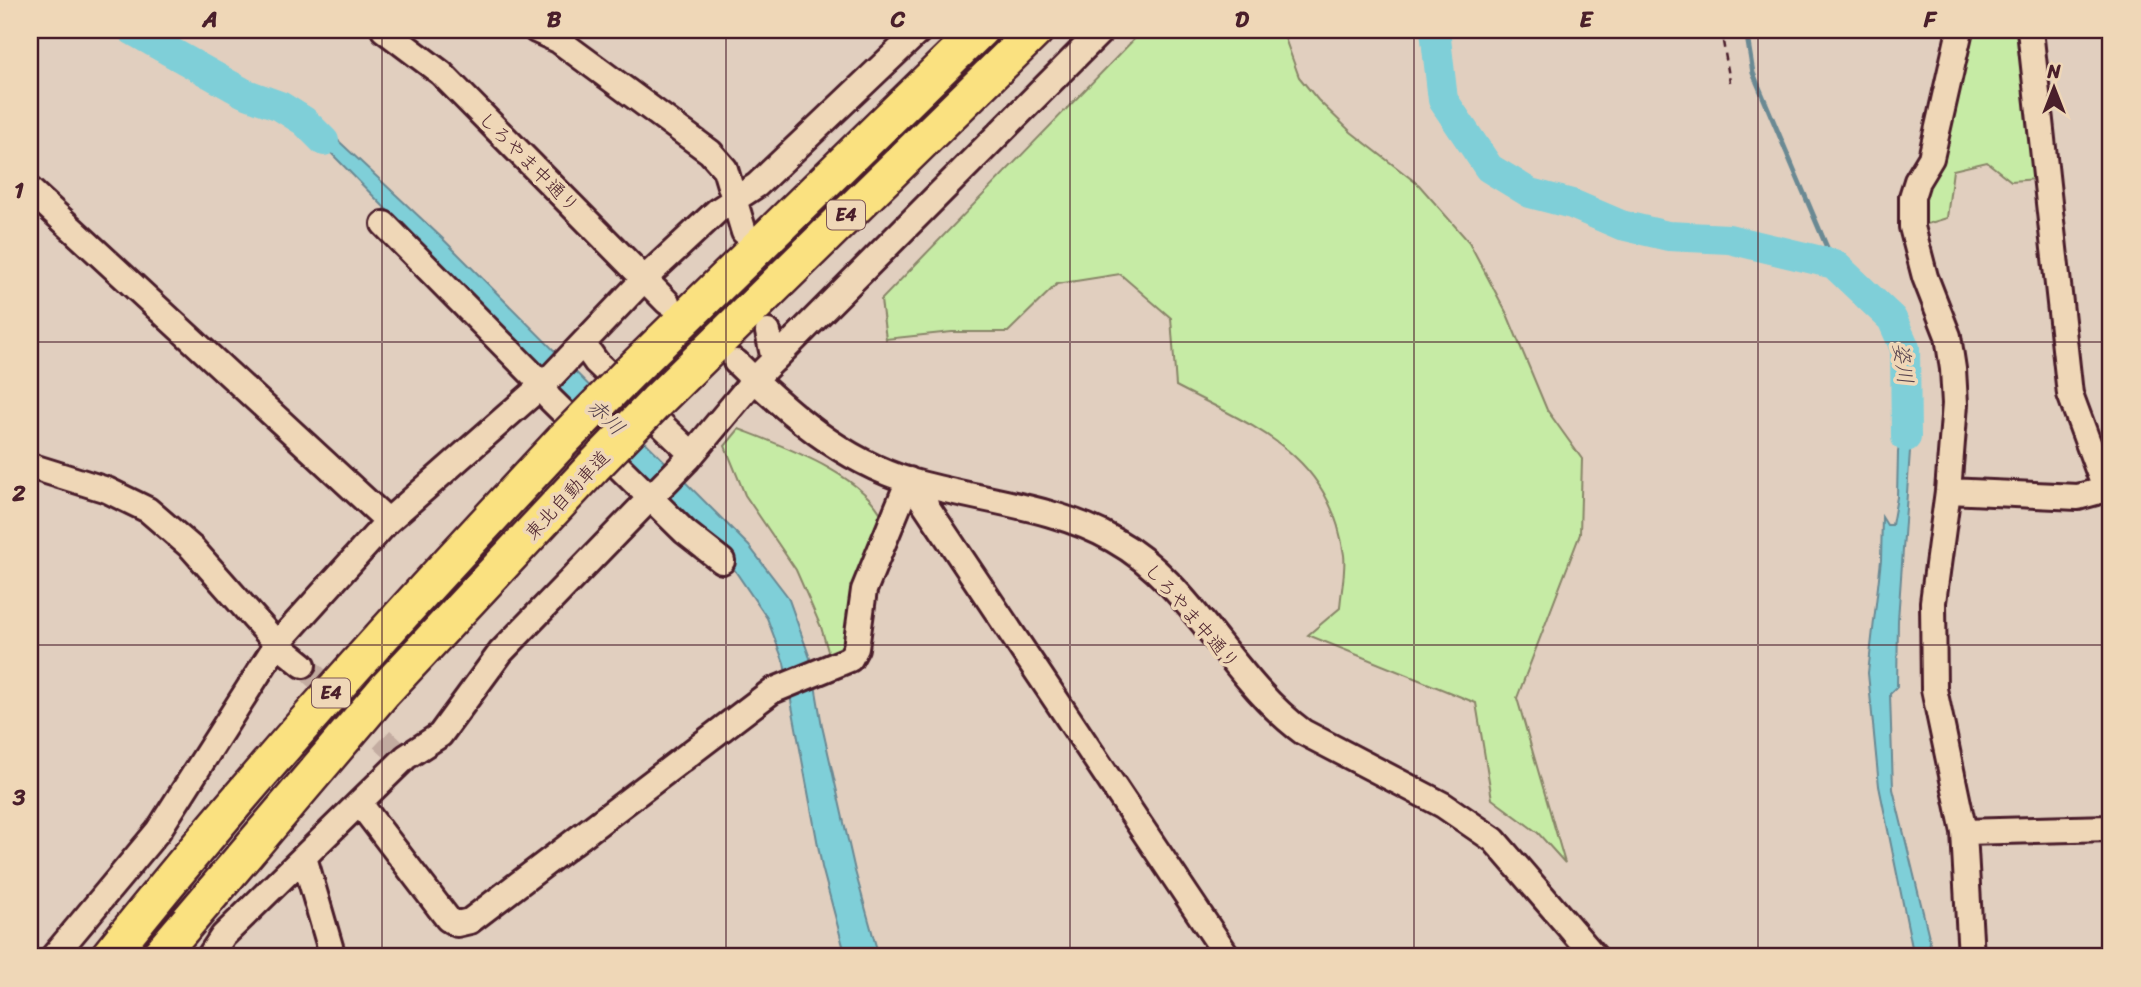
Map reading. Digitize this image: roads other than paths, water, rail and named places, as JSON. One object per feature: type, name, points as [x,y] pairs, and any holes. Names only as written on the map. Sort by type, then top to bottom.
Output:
[{"type":"highway","name":"東北自動車道","points":[[108,957],[248,787],[350,671],[564,439],[980,30]]},
{"type":"highway","name":"東北自動車道","points":[[158,957],[375,701],[593,467],[1036,30]]},
{"type":"street","name":"しろやま中通り","points":[[384,30],[441,74],[667,302]]},
{"type":"street","points":[[536,30],[558,40],[710,152],[725,169],[744,232]]},
{"type":"street","points":[[54,957],[158,831],[277,644],[388,521],[544,384],[645,278],[717,211],[735,202],[757,185],[920,30]]},
{"type":"street","points":[[209,957],[223,936],[361,805],[400,754],[440,735],[501,652],[690,457],[754,380],[1102,30]]},
{"type":"street","points":[[1960,30],[1931,158],[1912,197],[1912,227],[1925,277],[1948,336],[1953,369],[1955,404],[1948,491],[1933,602],[1934,690],[1964,832],[1971,957]]},
{"type":"street","points":[[1948,491],[2078,497],[2111,488],[2100,475],[2070,394],[2030,30]]},
{"type":"street","points":[[30,190],[388,521]]},
{"type":"street","points":[[384,224],[652,497],[722,561]]},
{"type":"street","points":[[768,332],[774,360]]},
{"type":"street","points":[[584,345],[596,362],[690,457]]},
{"type":"street","name":"しろやま中通り","points":[[737,362],[754,380],[839,448],[867,464],[909,481],[1086,525],[1142,558],[1168,582],[1258,695],[1279,715],[1303,732],[1443,805],[1494,839],[1588,955]]},
{"type":"street","points":[[30,466],[107,490],[148,510],[192,548],[277,644],[303,665]]},
{"type":"street","points":[[361,805],[449,919],[457,924],[470,921],[772,691],[850,659],[856,648],[864,590],[909,481]]},
{"type":"street","points":[[909,481],[1228,957]]},
{"type":"street","points":[[1964,832],[2111,828]]},
{"type":"street","points":[[304,857],[333,957]]},
{"type":"water","points":[[287,108],[327,130],[442,238],[749,546],[788,597],[811,661],[822,726],[855,871],[879,957],[846,957],[822,867],[784,663],[767,618],[725,556],[426,257],[385,208]]},
{"type":"water","points":[[1910,380],[1910,451],[1898,620],[1897,687],[1890,694],[1893,789],[1930,941],[1928,957],[1914,957],[1879,786],[1868,673],[1881,560],[1882,517],[1887,525],[1892,525],[1897,497],[1898,452]]},
{"type":"waterway","name":"赤川","points":[[132,30],[244,93],[280,106],[304,121],[324,141]]},
{"type":"waterway","name":"姿川","points":[[1435,30],[1443,100],[1489,168],[1530,193],[1572,204],[1621,225],[1668,236],[1729,239],[1834,264],[1892,319],[1905,348],[1906,437]]},
{"type":"waterway","points":[[1746,30],[1753,73],[1834,264]]},
{"type":"tunnel","points":[[303,665],[394,750]]}]
